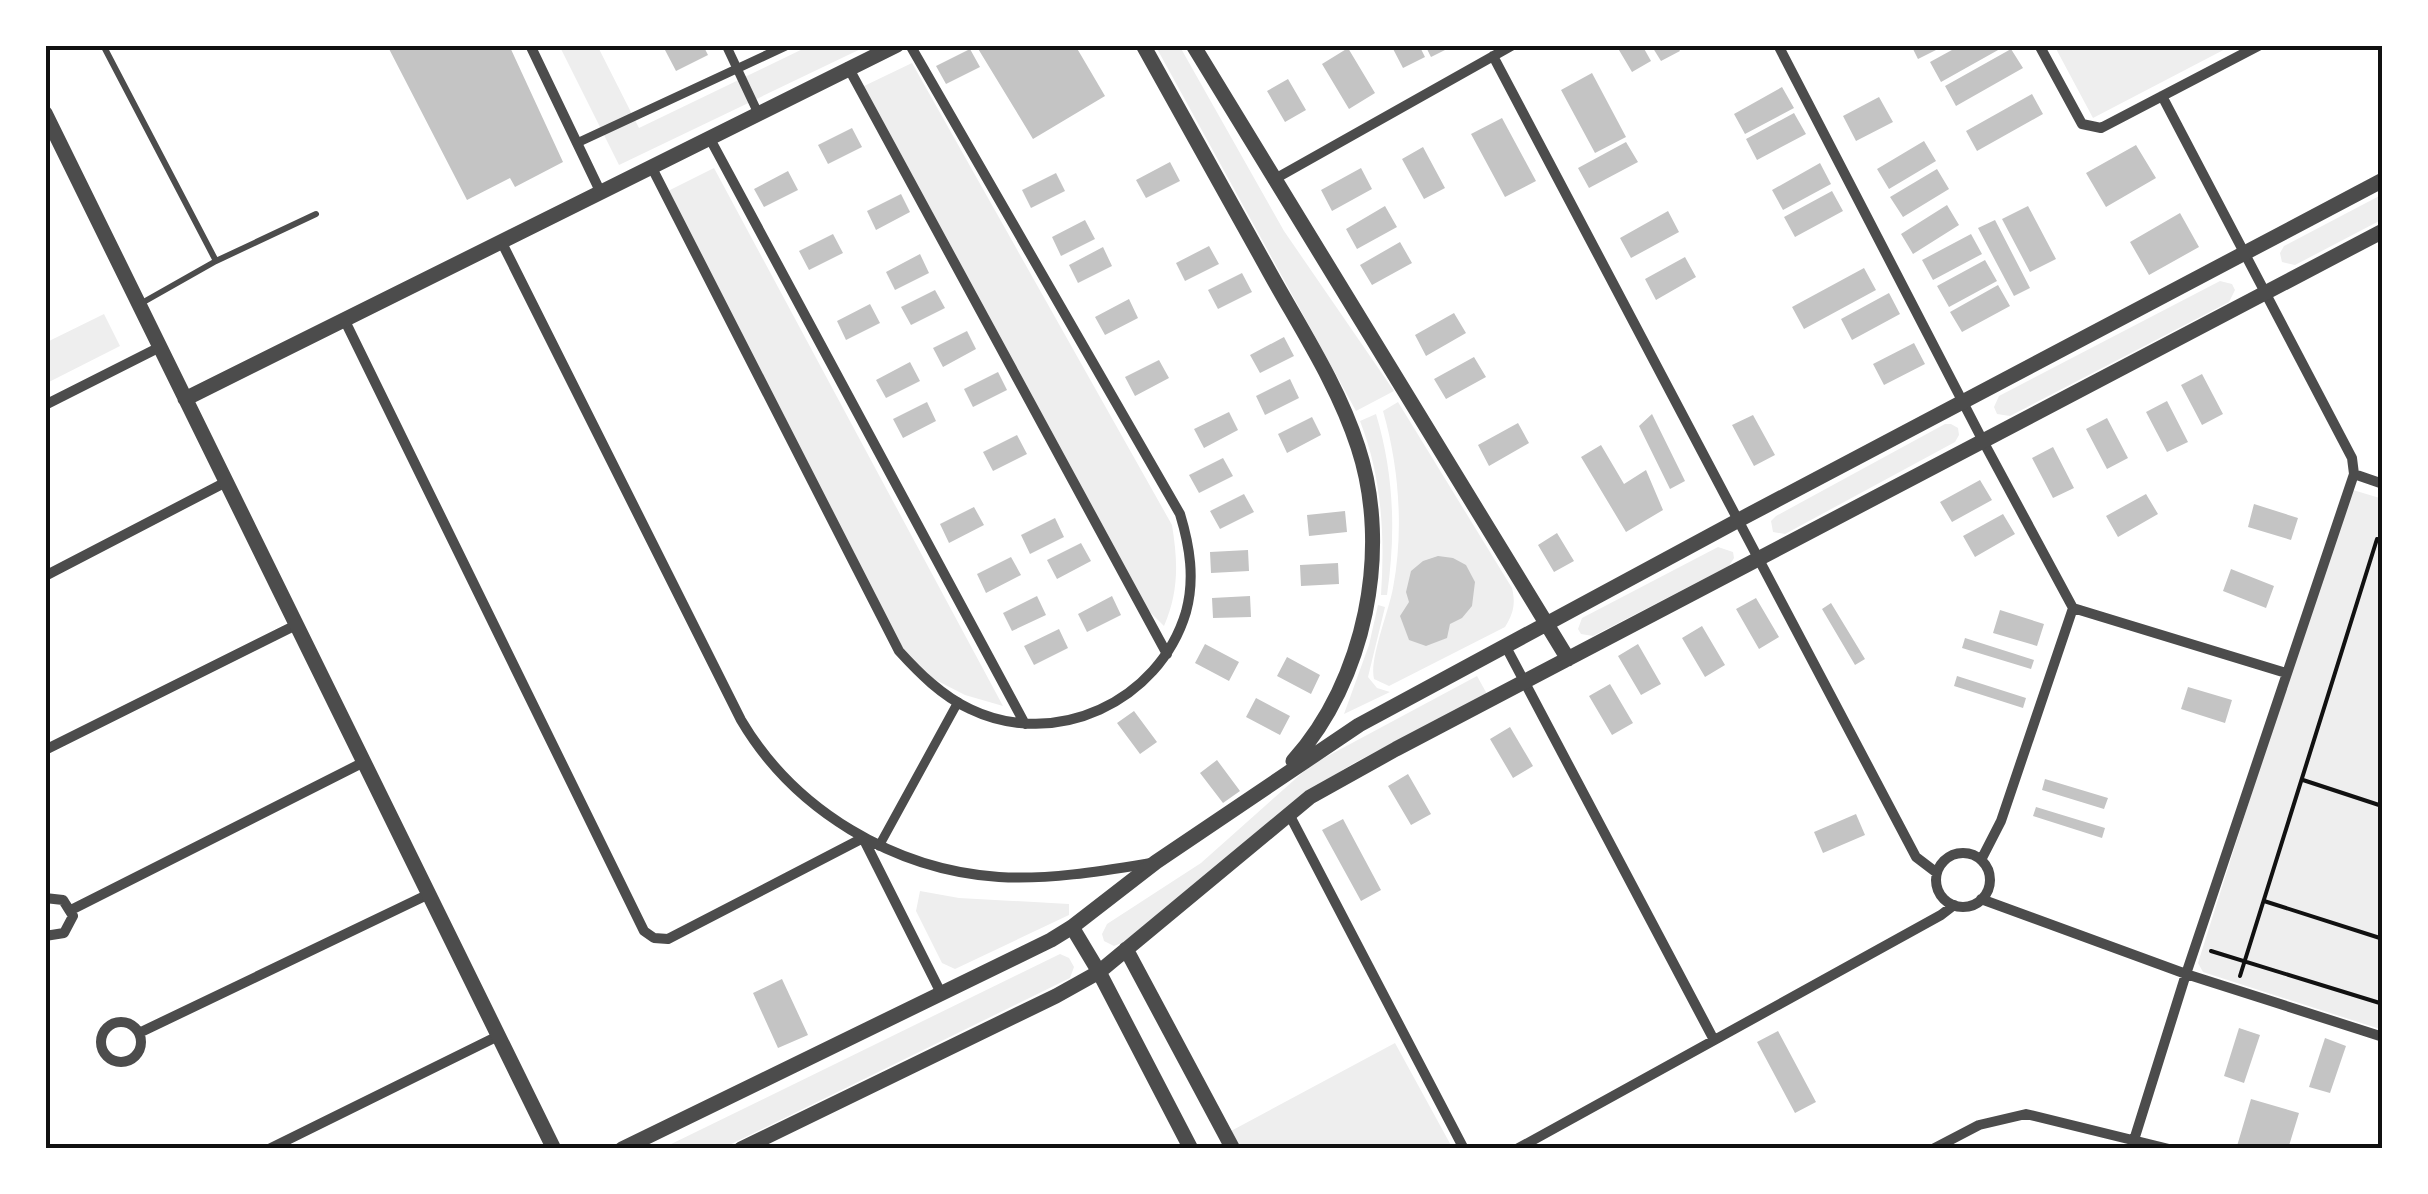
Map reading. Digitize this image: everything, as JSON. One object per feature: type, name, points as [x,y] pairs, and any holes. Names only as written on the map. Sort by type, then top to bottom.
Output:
[{"type":"street","points":[[530,45],[600,192]]},
{"type":"street","points":[[726,45],[758,112]]},
{"type":"street","points":[[577,143],[788,45]]},
{"type":"street","points":[[185,398],[897,45]]},
{"type":"street","points":[[651,166],[886,630],[916,670],[958,702],[996,719],[1025,724],[1070,720],[1112,706],[1136,689],[1166,654],[1186,610],[1192,578],[1189,545],[1180,514],[910,45]]},
{"type":"street","points":[[1143,45],[1330,382],[1359,450],[1368,489],[1372,564],[1356,648],[1323,722],[1281,776]]},
{"type":"street","points":[[1193,45],[1568,659]]},
{"type":"street","points":[[1273,180],[1512,45]]},
{"type":"street","points":[[1778,45],[2073,608],[2286,673]]},
{"type":"street","points":[[2040,45],[2082,124],[2101,128],[2260,45]]},
{"type":"street","points":[[1492,56],[1916,857],[1937,873]]},
{"type":"street","points":[[848,68],[1166,654]]},
{"type":"street","points":[[2132,1144],[2354,474],[2352,458],[2162,96]]},
{"type":"street","points":[[46,116],[554,1149]]},
{"type":"street","points":[[709,137],[1025,724]]},
{"type":"street","points":[[622,1149],[1072,928],[1156,862],[1360,725],[2383,180]]},
{"type":"street","points":[[750,1147],[1099,972],[1289,814],[1327,788],[2383,231]]},
{"type":"street","points":[[500,240],[722,684],[755,744],[803,796],[862,838],[934,866],[1000,877],[1060,876],[1156,862]]},
{"type":"street","points":[[344,319],[644,931],[654,938],[668,940],[862,838]]},
{"type":"street","points":[[45,405],[160,348]]},
{"type":"street","points":[[2354,474],[2383,484]]},
{"type":"street","points":[[45,576],[226,482]]},
{"type":"street","points":[[1981,860],[2001,822],[2073,608]]},
{"type":"street","points":[[45,750],[296,624]]},
{"type":"street","points":[[1506,647],[1714,1040]]},
{"type":"street","points":[[879,846],[958,702]]},
{"type":"street","points":[[71,910],[364,762]]},
{"type":"street","points":[[1289,814],[1464,1149]]},
{"type":"street","points":[[862,838],[942,995]]},
{"type":"street","points":[[1964,853],[1981,860],[1989,884],[1981,900],[1968,906],[1954,905],[1938,891],[1937,873],[1947,858],[1964,853]]},
{"type":"street","points":[[139,1033],[428,894]]},
{"type":"street","points":[[45,898],[63,900],[71,910],[72,923],[64,933],[45,936]]},
{"type":"street","points":[[1981,900],[2186,974],[2383,1037]]},
{"type":"street","points":[[1518,1149],[1954,905]]},
{"type":"street","points":[[1072,928],[1099,972],[1188,1148]]},
{"type":"street","points":[[1126,949],[1233,1149]]},
{"type":"street","points":[[123,1022],[139,1033],[141,1046],[129,1061],[117,1062],[102,1050],[101,1036],[110,1025],[123,1022]]},
{"type":"street","points":[[269,1149],[498,1036]]},
{"type":"street","points":[[1933,1149],[1979,1125],[2026,1114],[2132,1144],[2169,1149]]},
{"type":"lane","points":[[103,45],[216,262]]},
{"type":"lane","points":[[139,305],[216,262],[316,214]]},
{"type":"path","points":[[2236,990],[2377,538]]},
{"type":"path","points":[[2302,780],[2380,805]]},
{"type":"path","points":[[2264,901],[2383,940]]},
{"type":"path","points":[[2195,946],[2383,1004]]},
{"type":"shaded area","points":[[559,45],[597,45],[639,128],[811,45],[869,45],[619,165]]},
{"type":"shaded area","points":[[1155,45],[1179,45],[1284,231],[1394,391],[1356,411]]},
{"type":"shaded area","points":[[2054,45],[2233,45],[2093,118]]},
{"type":"shaded area","points":[[912,63],[1172,525],[1176,576],[1164,626],[1141,603],[862,87]]},
{"type":"shaded area","points":[[714,168],[1003,706],[965,695],[926,675],[892,637],[668,191]]},
{"type":"shaded area","points":[[2383,194],[2383,219],[2295,265],[2282,262],[2280,253],[2284,246]]},
{"type":"shaded area","points":[[2220,281],[2232,284],[2235,290],[2229,302],[2010,416],[1997,414],[1994,407],[1999,396]]},
{"type":"shaded area","points":[[104,314],[120,346],[45,384],[45,343]]},
{"type":"shaded area","points":[[1398,402],[1512,588],[1514,604],[1505,627],[1389,686],[1374,679],[1373,670],[1393,588],[1399,521],[1393,454],[1383,411]]},
{"type":"shaded area","points":[[1376,414],[1392,504],[1387,595],[1381,595],[1382,529],[1377,485],[1360,421]]},
{"type":"shaded area","points":[[1945,424],[1958,428],[1955,442],[1785,534],[1773,532],[1771,521],[1776,516]]},
{"type":"shaded area","points":[[2353,490],[2383,499],[2383,1030],[2203,972],[2198,963],[2345,498]]},
{"type":"shaded area","points":[[1718,547],[1733,552],[1729,566],[1593,636],[1581,634],[1578,629],[1582,618]]},
{"type":"shaded area","points":[[1378,605],[1385,607],[1368,677],[1377,688],[1390,692],[1344,714],[1369,645]]},
{"type":"shaded area","points":[[1477,676],[1487,694],[1303,794],[1124,942],[1114,946],[1104,941],[1102,934],[1107,924],[1201,863],[1311,765]]},
{"type":"shaded area","points":[[920,891],[959,898],[1069,904],[1069,915],[955,969],[942,963],[916,911]]},
{"type":"shaded area","points":[[1060,954],[1069,958],[1074,967],[1070,978],[721,1149],[661,1149]]},
{"type":"shaded area","points":[[1395,1043],[1453,1149],[1241,1149],[1231,1131]]},
{"type":"building","points":[[387,45],[509,45],[563,162],[515,187],[510,178],[467,200]]},
{"type":"building","points":[[675,45],[703,45],[708,55],[676,71],[665,50]]},
{"type":"building","points":[[1075,45],[1105,96],[1033,139],[977,47]]},
{"type":"building","points":[[1391,45],[1419,45],[1425,57],[1403,68]]},
{"type":"building","points":[[1425,45],[1455,45],[1431,57]]},
{"type":"building","points":[[1616,45],[1642,45],[1651,61],[1632,72]]},
{"type":"building","points":[[1651,45],[1676,45],[1680,51],[1661,61]]},
{"type":"building","points":[[1911,45],[1946,45],[1918,59]]},
{"type":"building","points":[[1961,45],[2007,45],[1941,82],[1930,62]]},
{"type":"building","points":[[1348,48],[1375,93],[1349,109],[1322,64]]},
{"type":"building","points":[[970,49],[980,67],[946,84],[936,66]]},
{"type":"building","points":[[2011,49],[2023,68],[1956,106],[1945,86]]},
{"type":"building","points":[[1592,73],[1626,137],[1595,153],[1561,90]]},
{"type":"building","points":[[1288,79],[1306,110],[1285,122],[1267,91]]},
{"type":"building","points":[[1782,87],[1794,108],[1745,134],[1734,114]]},
{"type":"building","points":[[2032,94],[2043,114],[1977,151],[1966,131]]},
{"type":"building","points":[[1879,97],[1893,122],[1856,141],[1843,116]]},
{"type":"building","points":[[1794,113],[1806,134],[1757,160],[1746,139]]},
{"type":"building","points":[[1502,118],[1536,181],[1505,197],[1471,134]]},
{"type":"building","points":[[852,128],[862,147],[828,164],[818,145]]},
{"type":"building","points":[[1924,141],[1936,161],[1889,189],[1877,169]]},
{"type":"building","points":[[1626,142],[1638,162],[1589,188],[1578,168]]},
{"type":"building","points":[[2136,145],[2156,178],[2106,207],[2086,173]]},
{"type":"building","points":[[1423,147],[1445,188],[1424,199],[1402,159]]},
{"type":"building","points":[[1170,162],[1180,181],[1146,198],[1136,180]]},
{"type":"building","points":[[1820,163],[1831,184],[1783,210],[1772,190]]},
{"type":"building","points":[[1361,168],[1372,189],[1332,211],[1321,190]]},
{"type":"building","points":[[1937,169],[1949,189],[1903,217],[1890,197]]},
{"type":"building","points":[[788,171],[798,190],[764,207],[754,189]]},
{"type":"building","points":[[1056,173],[1065,191],[1031,208],[1022,190]]},
{"type":"building","points":[[1832,191],[1843,211],[1795,237],[1784,217]]},
{"type":"building","points":[[901,194],[910,212],[876,230],[867,211]]},
{"type":"building","points":[[1947,205],[1959,225],[1913,254],[1901,234]]},
{"type":"building","points":[[1385,206],[1397,227],[1357,249],[1346,229]]},
{"type":"building","points":[[2028,206],[2056,259],[2030,272],[2002,219]]},
{"type":"building","points":[[1668,211],[1679,232],[1631,258],[1620,238]]},
{"type":"building","points":[[2180,213],[2199,247],[2149,275],[2130,242]]},
{"type":"building","points":[[1085,220],[1095,239],[1061,256],[1052,237]]},
{"type":"building","points":[[1995,220],[2030,288],[2014,296],[1978,228]]},
{"type":"building","points":[[833,234],[843,253],[809,270],[799,251]]},
{"type":"building","points":[[1971,234],[1982,254],[1933,280],[1922,260]]},
{"type":"building","points":[[1400,242],[1412,263],[1372,285],[1360,265]]},
{"type":"building","points":[[1209,246],[1219,264],[1185,281],[1176,263]]},
{"type":"building","points":[[1103,247],[1112,266],[1078,283],[1069,265]]},
{"type":"building","points":[[920,254],[929,273],[895,290],[886,272]]},
{"type":"building","points":[[1685,257],[1696,277],[1656,300],[1645,279]]},
{"type":"building","points":[[1985,260],[1997,281],[1949,307],[1937,286]]},
{"type":"building","points":[[1864,268],[1876,290],[1804,329],[1792,307]]},
{"type":"building","points":[[1242,273],[1252,292],[1218,309],[1208,290]]},
{"type":"building","points":[[1998,285],[2010,306],[1962,332],[1950,312]]},
{"type":"building","points":[[935,290],[945,308],[911,325],[901,307]]},
{"type":"building","points":[[1889,293],[1900,314],[1852,340],[1841,319]]},
{"type":"building","points":[[1129,299],[1138,318],[1105,335],[1095,317]]},
{"type":"building","points":[[870,304],[880,323],[846,340],[837,321]]},
{"type":"building","points":[[1454,313],[1466,333],[1426,356],[1415,335]]},
{"type":"building","points":[[967,331],[976,349],[943,367],[933,348]]},
{"type":"building","points":[[1284,337],[1294,356],[1260,373],[1250,355]]},
{"type":"building","points":[[1914,343],[1925,364],[1884,385],[1873,364]]},
{"type":"building","points":[[1474,357],[1486,377],[1446,399],[1434,379]]},
{"type":"building","points":[[1159,360],[1169,378],[1135,396],[1125,377]]},
{"type":"building","points":[[910,362],[920,381],[886,398],[876,380]]},
{"type":"building","points":[[998,372],[1007,390],[973,407],[964,389]]},
{"type":"building","points":[[2202,374],[2223,414],[2202,425],[2181,385]]},
{"type":"building","points":[[1290,379],[1299,398],[1265,415],[1256,396]]},
{"type":"building","points":[[2167,401],[2188,442],[2167,452],[2146,412]]},
{"type":"building","points":[[927,402],[936,421],[903,438],[893,419]]},
{"type":"building","points":[[1229,412],[1238,430],[1204,448],[1194,429]]},
{"type":"building","points":[[1652,414],[1685,481],[1670,489],[1639,426]]},
{"type":"building","points":[[1753,415],[1775,455],[1754,466],[1732,425]]},
{"type":"building","points":[[1312,417],[1321,435],[1287,453],[1278,434]]},
{"type":"building","points":[[2107,418],[2128,458],[2107,469],[2086,429]]},
{"type":"building","points":[[1518,423],[1529,443],[1489,466],[1478,445]]},
{"type":"building","points":[[1017,435],[1027,454],[993,471],[983,452]]},
{"type":"building","points":[[1601,445],[1624,484],[1646,470],[1663,510],[1626,532],[1581,457]]},
{"type":"building","points":[[2053,447],[2074,488],[2053,498],[2032,458]]},
{"type":"building","points":[[1223,458],[1233,476],[1199,493],[1189,475]]},
{"type":"building","points":[[1980,480],[1992,500],[1952,522],[1940,502]]},
{"type":"building","points":[[1244,494],[1254,512],[1220,529],[1210,511]]},
{"type":"building","points":[[2146,494],[2158,514],[2118,537],[2106,516]]},
{"type":"building","points":[[2254,504],[2298,518],[2291,540],[2248,527]]},
{"type":"building","points":[[974,507],[984,525],[949,543],[940,524]]},
{"type":"building","points":[[1345,511],[1347,532],[1309,536],[1307,515]]},
{"type":"building","points":[[2003,514],[2015,534],[1975,557],[1963,536]]},
{"type":"building","points":[[1055,518],[1064,537],[1030,554],[1021,535]]},
{"type":"building","points":[[1557,533],[1574,561],[1554,572],[1538,545]]},
{"type":"building","points":[[1081,543],[1091,561],[1057,579],[1047,560]]},
{"type":"building","points":[[1248,550],[1249,571],[1211,573],[1210,552]]},
{"type":"building","points":[[1438,556],[1466,565],[1475,582],[1472,606],[1450,624],[1447,638],[1426,646],[1409,640],[1400,616],[1409,602],[1406,592],[1411,571]]},
{"type":"building","points":[[1011,557],[1021,575],[986,593],[977,574]]},
{"type":"building","points":[[1338,563],[1339,584],[1301,586],[1300,565]]},
{"type":"building","points":[[2231,569],[2274,586],[2266,608],[2223,591]]},
{"type":"building","points":[[1037,596],[1046,615],[1012,631],[1003,613]]},
{"type":"building","points":[[1112,596],[1121,615],[1087,632],[1078,614]]},
{"type":"building","points":[[1250,596],[1251,617],[1213,618],[1212,598]]},
{"type":"building","points":[[1756,598],[1779,637],[1759,649],[1736,609]]},
{"type":"building","points":[[1831,603],[1865,659],[1855,665],[1822,609]]},
{"type":"building","points":[[2000,610],[2044,624],[2037,646],[1993,633]]},
{"type":"building","points":[[1702,626],[1725,665],[1705,677],[1682,638]]},
{"type":"building","points":[[1059,629],[1068,648],[1034,665],[1024,646]]},
{"type":"building","points":[[1965,638],[2034,660],[2031,669],[1962,648]]},
{"type":"building","points":[[1205,644],[1239,662],[1229,681],[1195,663]]},
{"type":"building","points":[[1638,644],[1661,684],[1641,695],[1618,656]]},
{"type":"building","points":[[1287,657],[1320,675],[1311,694],[1277,676]]},
{"type":"building","points":[[1957,676],[2026,698],[2023,708],[1954,686]]},
{"type":"building","points":[[1610,684],[1633,723],[1612,735],[1589,696]]},
{"type":"building","points":[[2188,687],[2232,700],[2225,723],[2181,709]]},
{"type":"building","points":[[1256,698],[1290,716],[1280,735],[1246,717]]},
{"type":"building","points":[[1134,711],[1157,742],[1140,754],[1117,723]]},
{"type":"building","points":[[1510,727],[1533,766],[1513,778],[1490,739]]},
{"type":"building","points":[[1217,760],[1240,791],[1223,803],[1200,773]]},
{"type":"building","points":[[1408,774],[1431,814],[1411,825],[1388,786]]},
{"type":"building","points":[[2045,779],[2108,798],[2104,809],[2042,790]]},
{"type":"building","points":[[2036,807],[2105,828],[2102,838],[2033,816]]},
{"type":"building","points":[[1856,814],[1865,835],[1823,853],[1814,832]]},
{"type":"building","points":[[1343,819],[1381,890],[1361,901],[1322,830]]},
{"type":"building","points":[[782,979],[808,1035],[778,1048],[753,993]]},
{"type":"building","points":[[2239,1028],[2260,1035],[2244,1083],[2224,1076]]},
{"type":"building","points":[[1778,1031],[1816,1102],[1795,1113],[1757,1042]]},
{"type":"building","points":[[2325,1038],[2346,1046],[2330,1093],[2309,1087]]},
{"type":"building","points":[[2251,1099],[2299,1113],[2288,1149],[2237,1146]]}]
